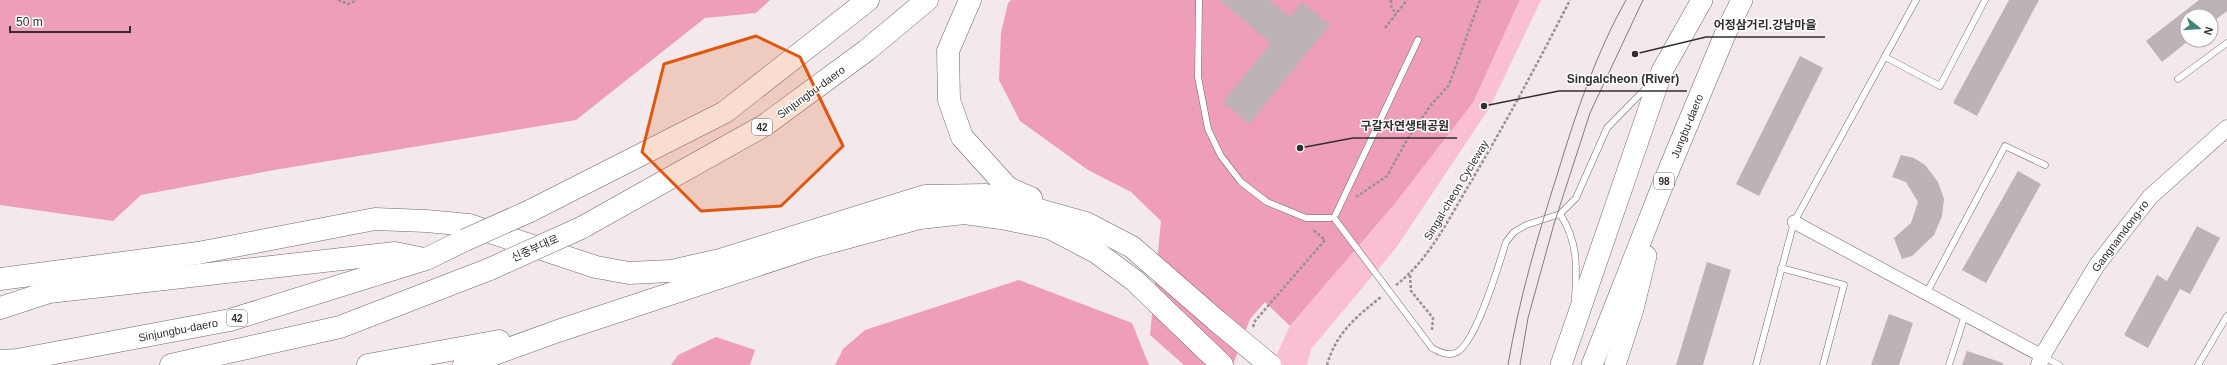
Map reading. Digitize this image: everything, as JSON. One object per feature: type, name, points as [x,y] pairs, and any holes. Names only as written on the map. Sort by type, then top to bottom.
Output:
[{"type":"highway","name":"Sinjungbu-daero","points":[[0,361],[17,360],[230,320],[426,259],[530,211],[725,112],[868,0]]},
{"type":"highway","name":"Sinjungbu-daero","points":[[581,228],[765,125],[867,50],[927,0]]},
{"type":"highway","points":[[970,0],[948,50],[948,100],[962,137],[1008,188],[1086,223],[1132,247],[1270,365]]},
{"type":"highway","points":[[0,279],[198,253],[375,219],[426,221],[469,225],[596,266],[629,272],[671,271],[720,260],[925,196],[986,195],[1086,223]]},
{"type":"highway","points":[[464,365],[558,331],[812,247],[920,218],[964,213],[1001,218],[1050,228],[1096,252],[1135,281],[1222,365]]},
{"type":"highway","name":"신중부대로","points":[[171,365],[340,327],[490,269],[581,228]]},
{"type":"highway","points":[[0,308],[49,292],[395,253],[426,259]]},
{"type":"highway","points":[[1217,321],[1264,365]]},
{"type":"highway","points":[[368,365],[558,331]]},
{"type":"main road","points":[[1561,365],[1662,71],[1688,0]]},
{"type":"main road","points":[[1662,71],[1702,0]]},
{"type":"main road","name":"Jungbu-daero","points":[[1592,365],[1665,179],[1726,32],[1742,0]]},
{"type":"main road","points":[[1726,32],[1747,0]]},
{"type":"main road","points":[[1615,365],[1632,309],[1665,179]]},
{"type":"street","name":"Gangnamdong-ro","points":[[2041,361],[2097,265],[2150,197],[2226,130]]},
{"type":"street","points":[[1794,222],[1965,315],[2041,361]]},
{"type":"lane","points":[[1198,0],[1198,77],[1208,129],[1221,156],[1241,182],[1267,202],[1306,218],[1334,218]]},
{"type":"lane","points":[[1756,365],[1794,222],[1916,0]]},
{"type":"lane","points":[[1885,58],[1940,86],[1985,0]]},
{"type":"lane","points":[[1334,218],[1418,40]]},
{"type":"lane","points":[[2178,79],[2227,43]]},
{"type":"lane","points":[[1334,218],[1432,348],[1441,354],[1456,353],[1466,346],[1474,332],[1506,242],[1514,232],[1526,224],[1560,214],[1576,198],[1607,128],[1662,71]]},
{"type":"lane","points":[[1926,294],[2005,146],[2045,165]]},
{"type":"lane","points":[[1560,214],[1568,226],[1578,262],[1572,336]]},
{"type":"lane","points":[[1781,268],[1844,284],[1823,365]]},
{"type":"lane","points":[[1948,365],[1965,315]]},
{"type":"lane","points":[[2198,365],[2227,316]]},
{"type":"lane","points":[[2041,361],[2059,365]]},
{"type":"path","points":[[338,0],[348,4],[357,0]]},
{"type":"path","points":[[1391,0],[1391,6],[1396,14]]},
{"type":"path","points":[[1385,28],[1407,0]]},
{"type":"path","points":[[1352,200],[1388,176],[1408,138],[1430,105],[1449,85],[1480,0]]},
{"type":"path","name":"Singal-cheon Cycleway","points":[[1392,289],[1410,275],[1439,236],[1516,105],[1570,0]]},
{"type":"path","points":[[1255,321],[1325,240],[1312,229]]},
{"type":"path","points":[[1410,275],[1411,291],[1433,318],[1432,338]]},
{"type":"path","points":[[1327,365],[1331,349],[1351,321],[1386,293]]},
{"type":"highlighted area","points":[[756,36],[800,57],[843,146],[781,206],[701,211],[642,152],[664,64]]},
{"type":"shaded area","points":[[0,0],[770,0],[756,13],[705,18],[576,120],[274,170],[141,195],[113,221],[0,205]]},
{"type":"shaded area","points":[[1011,0],[1520,0],[1473,103],[1394,205],[1290,326],[1265,302],[1250,319],[1233,365],[1184,365],[1150,335],[1161,221],[1131,192],[1088,170],[1020,121],[999,80],[1001,33],[1008,3]]},
{"type":"shaded area","points":[[1520,0],[1541,0],[1490,107],[1396,248],[1311,349],[1307,365],[1272,365],[1290,326],[1394,205],[1473,103]]},
{"type":"shaded area","points":[[1019,280],[1132,323],[1149,365],[835,365],[843,349],[865,330]]},
{"type":"shaded area","points":[[716,337],[755,350],[750,365],[671,365],[678,355]]},
{"type":"building","points":[[1219,0],[1269,0],[1290,17],[1302,2],[1330,25],[1249,124],[1223,102],[1271,43]]},
{"type":"building","points":[[2009,0],[2039,0],[1977,116],[1953,103]]},
{"type":"building","points":[[2199,0],[2227,0],[2227,11],[2219,17],[2219,8],[2189,8]]},
{"type":"building","points":[[2179,15],[2180,48],[2162,62],[2146,41]]},
{"type":"building","points":[[1800,56],[1823,68],[1759,196],[1736,184]]},
{"type":"building","points":[[1901,155],[1914,158],[1925,165],[1938,182],[1944,199],[1942,216],[1934,235],[1912,256],[1902,259],[1894,238],[1911,223],[1918,202],[1906,182],[1892,177]]},
{"type":"building","points":[[2018,171],[2041,184],[1986,283],[1962,270]]},
{"type":"building","points":[[2197,226],[2220,238],[2190,294],[2180,289],[2148,348],[2124,335],[2157,275],[2167,281]]},
{"type":"building","points":[[1707,262],[1731,270],[1703,365],[1676,365]]},
{"type":"building","points":[[1889,314],[1913,323],[1899,365],[1871,365]]},
{"type":"building","points":[[1967,351],[2003,363],[2003,365],[1962,365]]},
{"type":"tram line","points":[[1508,365],[1512,340],[1530,267],[1543,219],[1572,128],[1596,62],[1626,0]]},
{"type":"tram line","points":[[1520,365],[1528,318],[1554,224],[1590,113],[1643,0]]},
{"type":"place","name":"어정삼거리.강남마을","points":[[1635,54]]},
{"type":"place","name":"Singalcheon (River)","points":[[1484,106]]},
{"type":"place","name":"구갈자연생태공원","points":[[1300,148]]}]
